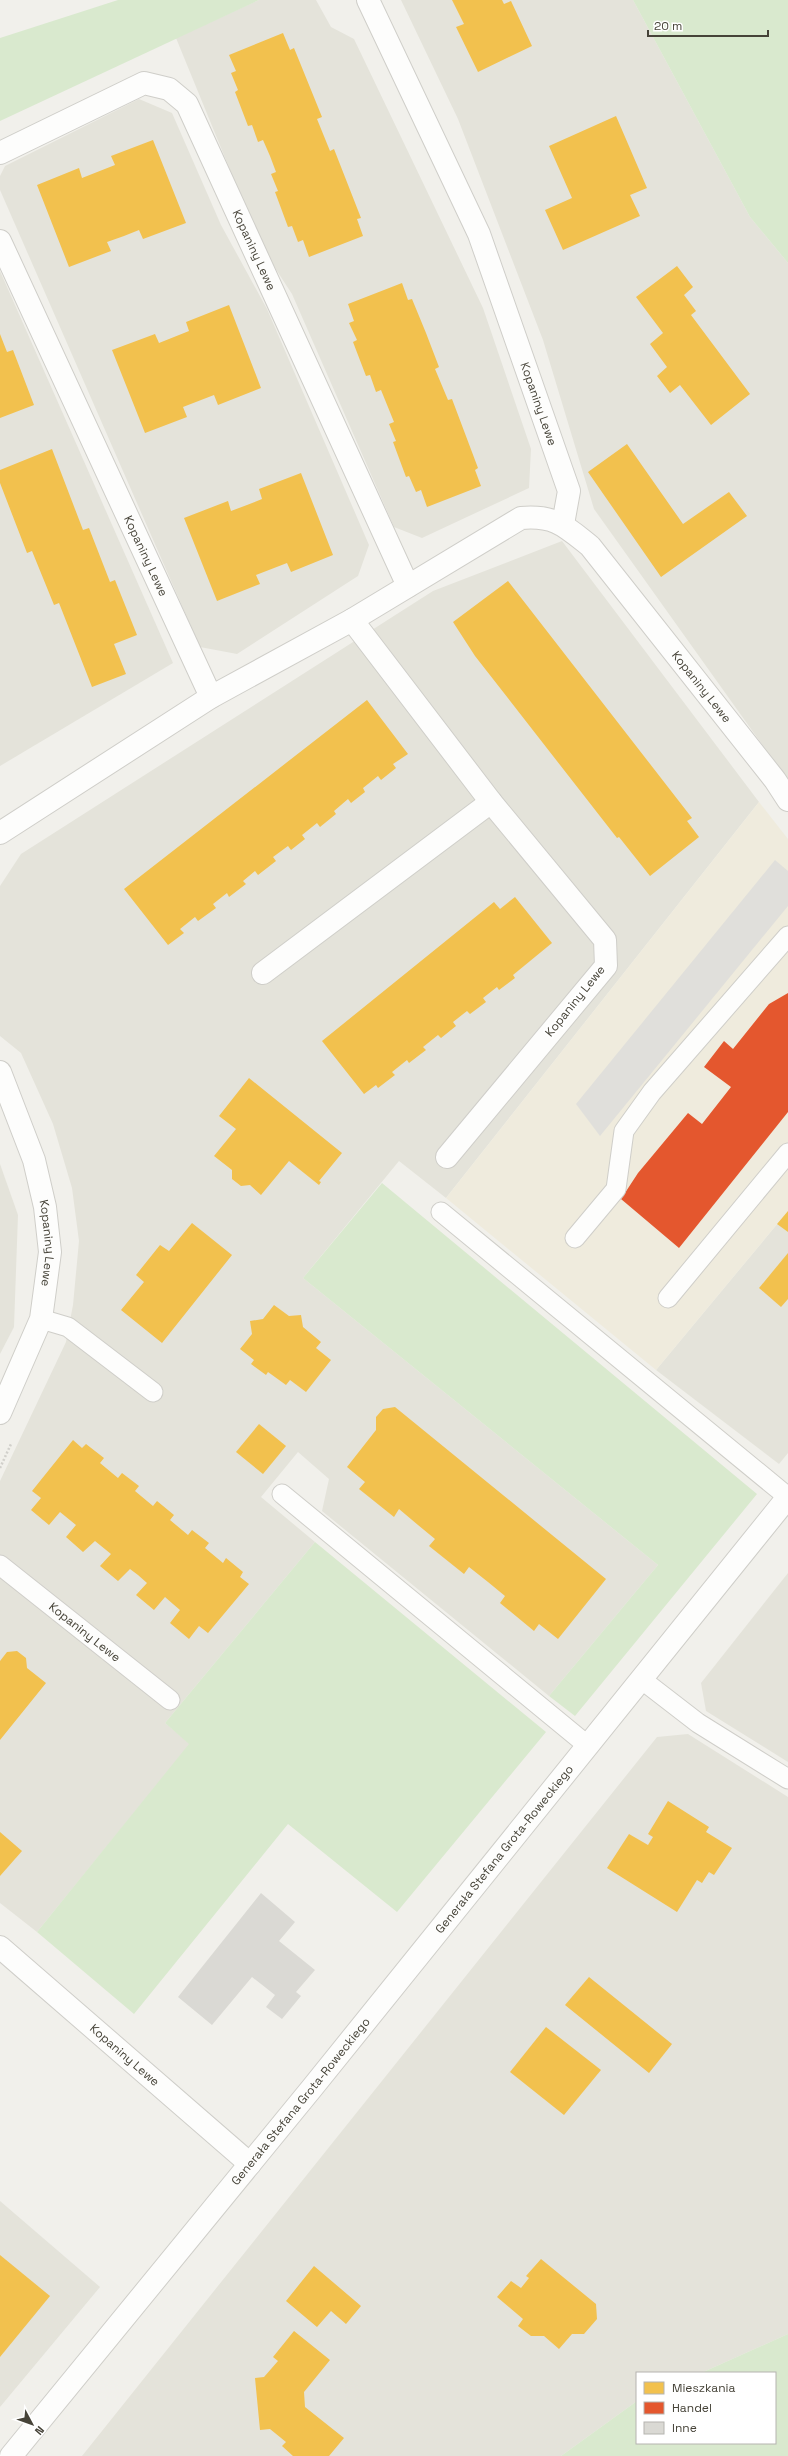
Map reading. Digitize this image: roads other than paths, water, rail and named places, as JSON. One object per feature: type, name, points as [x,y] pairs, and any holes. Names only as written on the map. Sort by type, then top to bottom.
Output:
[{"type":"street","name":"Kopaniny Lewe","points":[[368,0],[480,234],[569,491],[563,524]]},
{"type":"street","name":"Kopaniny Lewe","points":[[0,153],[144,83],[169,89],[187,104],[408,586]]},
{"type":"street","name":"Kopaniny Lewe","points":[[0,241],[211,697]]},
{"type":"street","name":"Kopaniny Lewe","points":[[0,833],[211,697],[352,620],[521,518],[540,516],[563,524],[590,546],[775,780],[788,800]]},
{"type":"street","name":"Kopaniny Lewe","points":[[352,620],[491,802],[605,940],[606,966],[446,1157]]},
{"type":"street","points":[[263,974],[491,802]]},
{"type":"street","name":"Kopaniny Lewe","points":[[0,1072],[34,1160],[45,1207],[50,1252],[40,1319],[0,1413]]},
{"type":"street","name":"Generała Stefana Grota-Roweckiego","points":[[11,2456],[250,2164],[788,1497]]},
{"type":"street","name":"Kopaniny Lewe","points":[[0,1947],[250,2164]]},
{"type":"lane","points":[[575,1238],[616,1189],[624,1131],[652,1092],[788,936]]},
{"type":"lane","points":[[668,1298],[788,1153]]},
{"type":"lane","points":[[441,1212],[788,1497]]},
{"type":"lane","points":[[40,1319],[68,1327],[153,1392]]},
{"type":"lane","points":[[282,1494],[588,1745]]},
{"type":"lane","name":"Kopaniny Lewe","points":[[0,1565],[170,1700]]},
{"type":"lane","points":[[641,1679],[698,1723],[788,1779]]}]
